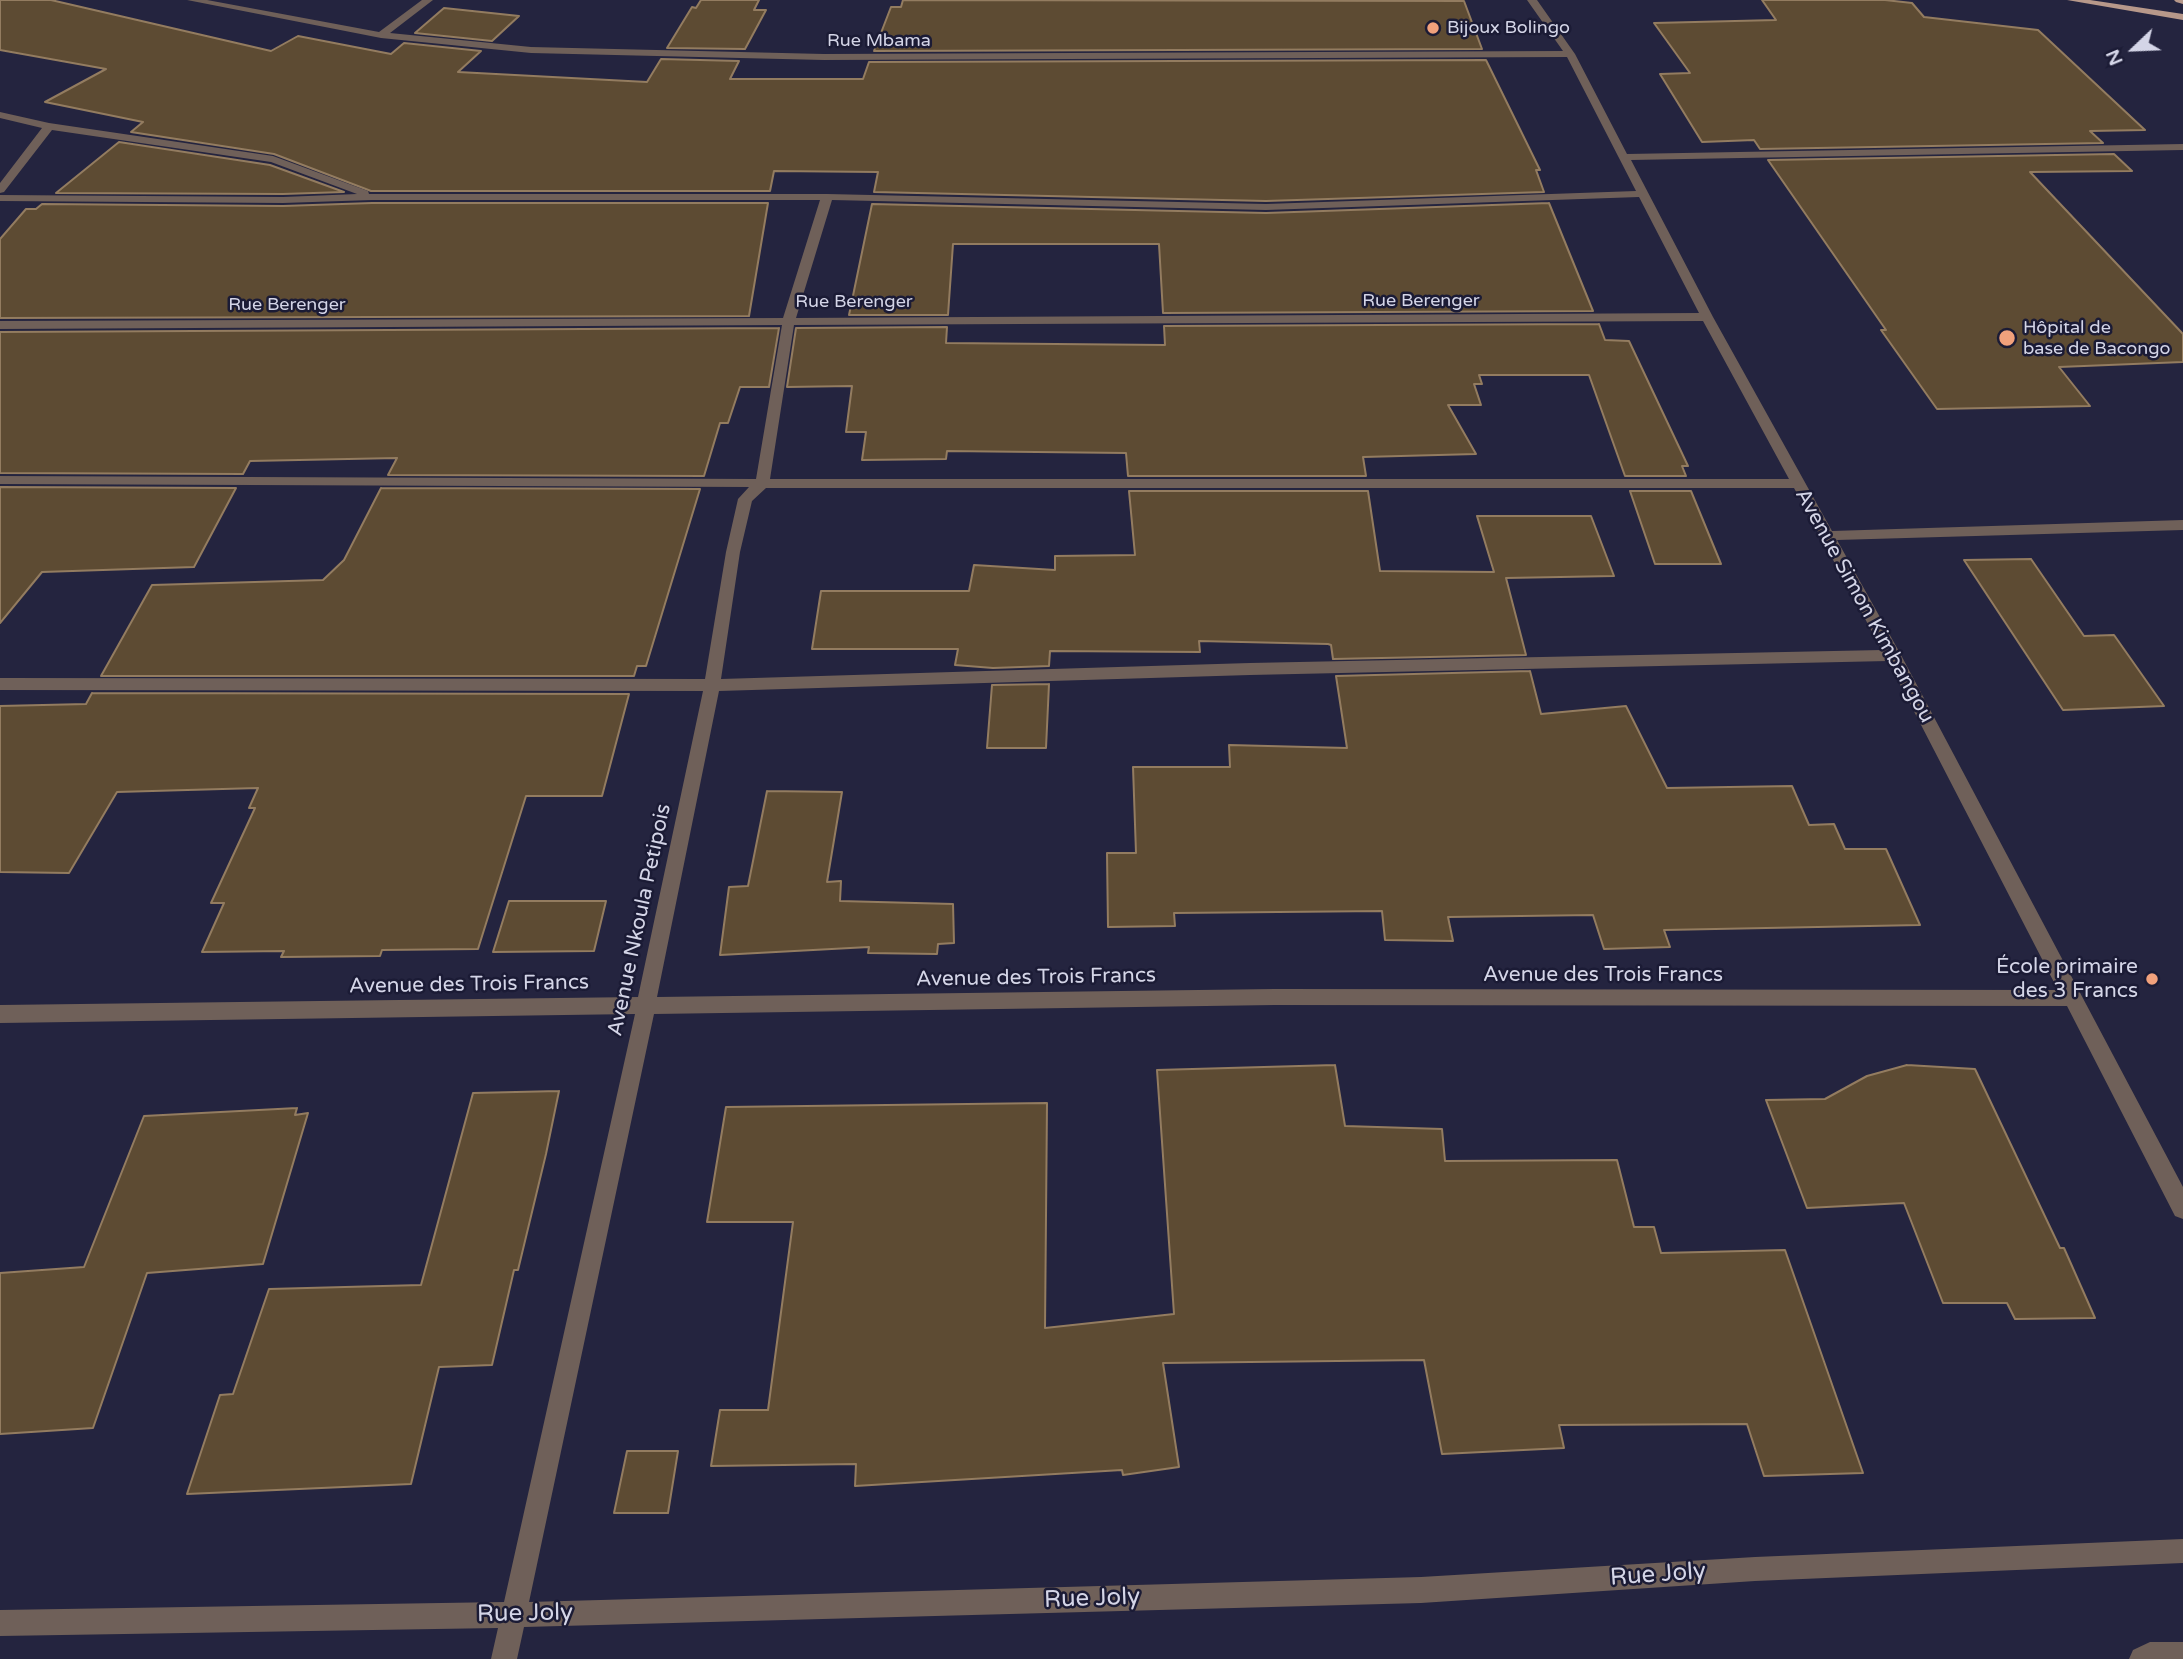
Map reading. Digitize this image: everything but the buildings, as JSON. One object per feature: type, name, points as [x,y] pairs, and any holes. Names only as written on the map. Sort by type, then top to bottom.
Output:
[{"type":"main road","points":[[2072,0],[2183,17]]},
{"type":"street","points":[[381,35],[428,0]]},
{"type":"street","name":"Rue Mbama","points":[[199,1],[381,35],[531,50],[824,57],[1570,54]]},
{"type":"street","name":"Avenue Simon Kimbangou","points":[[1536,3],[1570,54],[1707,317],[1892,655],[2183,1209]]},
{"type":"street","points":[[0,115],[49,126],[273,159],[372,197]]},
{"type":"street","points":[[0,190],[49,126]]},
{"type":"street","points":[[1622,157],[2183,147]]},
{"type":"street","points":[[0,198],[283,200],[372,197],[827,197],[1266,207],[1642,194]]},
{"type":"street","name":"Avenue Nkoula Petipois","points":[[505,1659],[646,1006],[712,685],[733,552],[745,499],[762,483],[789,319],[827,197]]},
{"type":"street","name":"Rue Berenger","points":[[0,325],[789,319],[1707,317]]},
{"type":"street","points":[[0,480],[1796,483]]},
{"type":"street","points":[[1826,536],[2183,525]]},
{"type":"street","points":[[0,684],[712,685],[1250,669],[1892,655]]},
{"type":"street","name":"Avenue des Trois Francs","points":[[0,1014],[1275,997],[2072,998]]},
{"type":"street","name":"Rue Joly","points":[[0,1623],[514,1615],[1422,1590],[1755,1569],[2183,1551]]},
{"type":"street","points":[[2142,1659],[2150,1655],[2183,1655]]},
{"type":"place","name":"Bijoux Bolingo","points":[[1433,28]]},
{"type":"place","name":"Hôpital de base de Bacongo","points":[[2007,338]]},
{"type":"place","name":"École primaire des 3 Francs","points":[[2152,979]]}]
